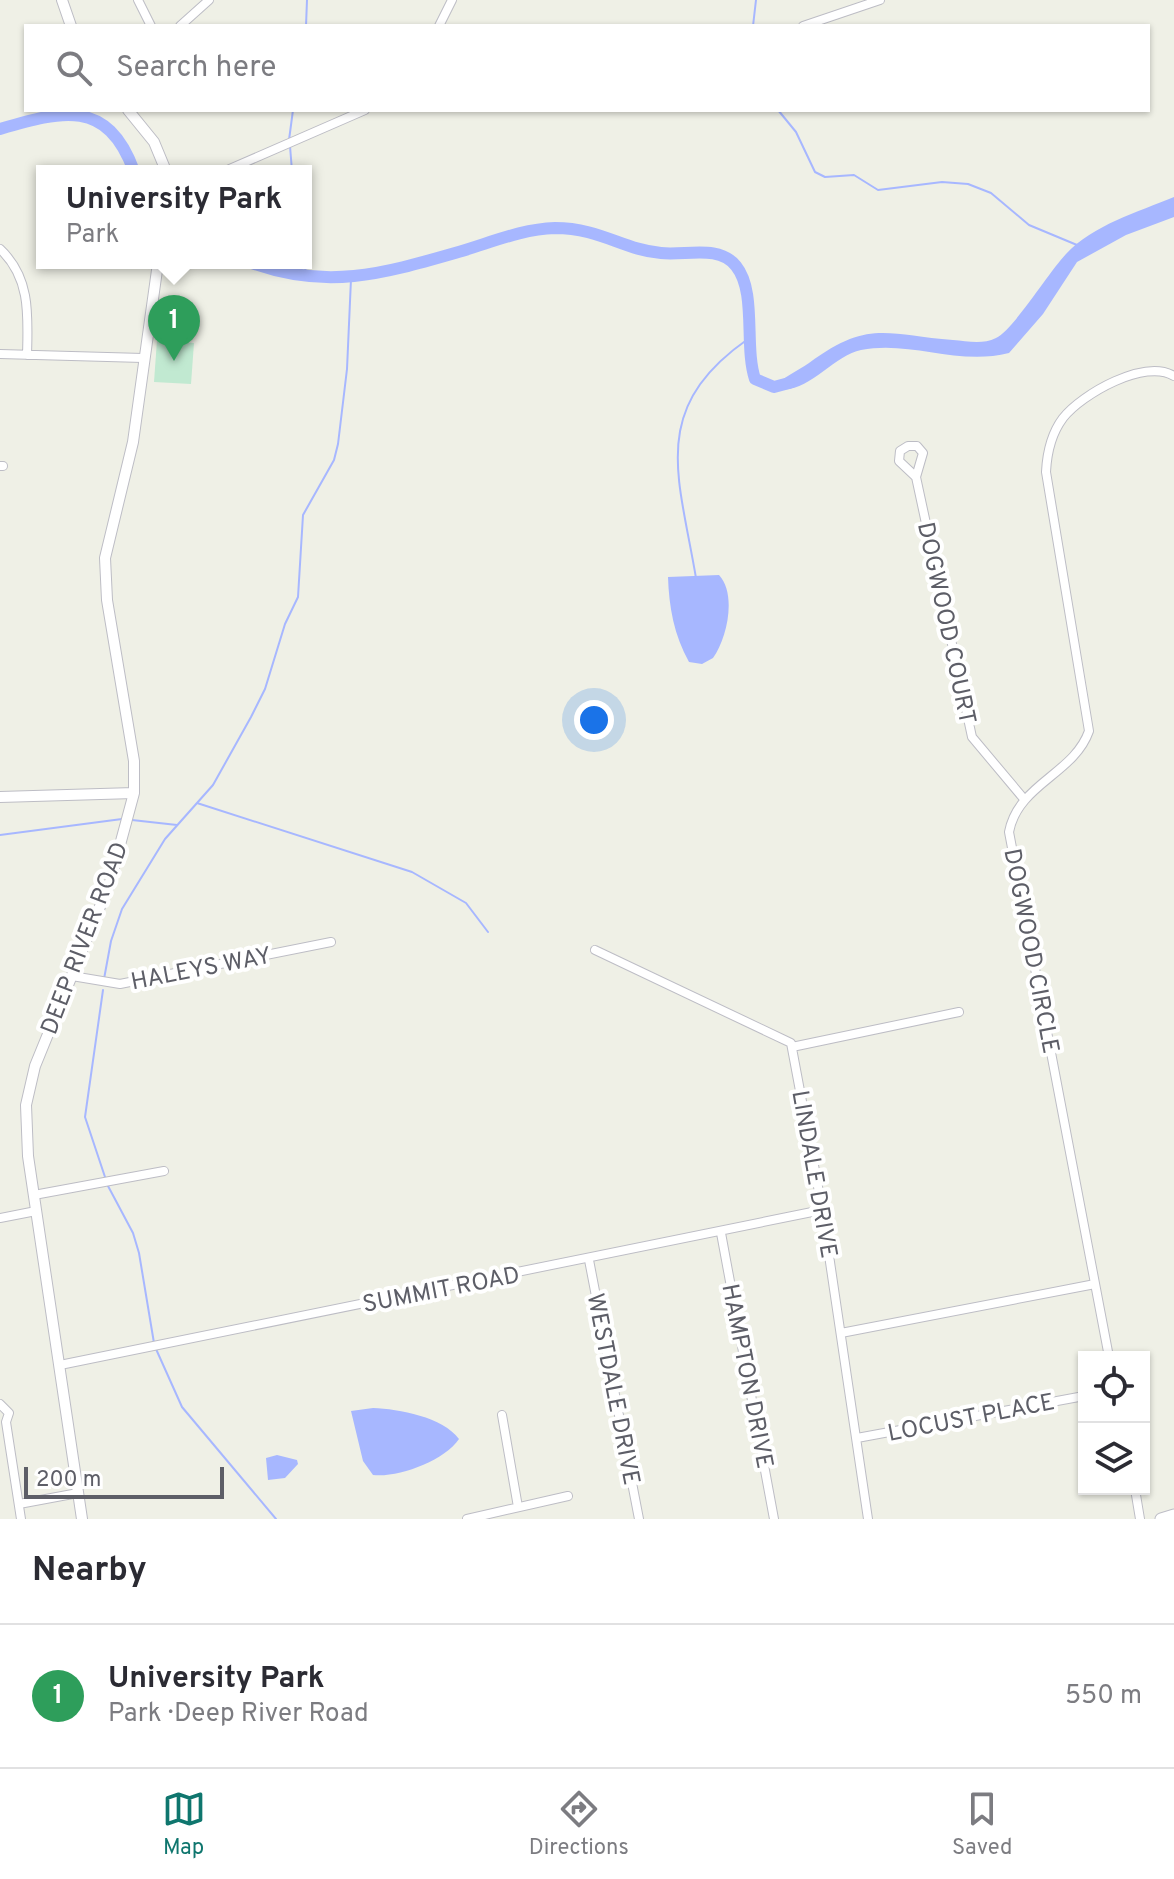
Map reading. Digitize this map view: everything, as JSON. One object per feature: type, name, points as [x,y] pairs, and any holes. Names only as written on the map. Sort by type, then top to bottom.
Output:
[{"type":"main road","points":[[1161,1519],[1174,1515]]},
{"type":"street","points":[[62,0],[70,24]]},
{"type":"street","points":[[138,0],[150,24]]},
{"type":"street","points":[[182,24],[209,0]]},
{"type":"street","points":[[440,24],[452,0]]},
{"type":"street","points":[[809,24],[880,0]]},
{"type":"street","points":[[130,112],[154,142],[164,165]]},
{"type":"street","points":[[239,165],[360,112]]},
{"type":"street","points":[[0,249],[16,268],[25,293],[27,355]]},
{"type":"street","name":"DEEP RIVER ROAD","points":[[82,1519],[36,1211],[26,1130],[28,1092],[39,1053],[110,882],[134,793],[134,761],[104,569],[108,534],[133,442],[157,269]]},
{"type":"street","points":[[0,354],[143,358]]},
{"type":"street","name":"DOGWOOD CIRCLE","points":[[1108,1351],[1009,832],[1012,817],[1024,799],[1076,752],[1089,731],[1046,472],[1051,440],[1069,411],[1092,393],[1145,370],[1164,370],[1174,376]]},
{"type":"street","name":"DOGWOOD COURT","points":[[916,477],[972,737],[1024,799]]},
{"type":"street","points":[[0,797],[134,793]]},
{"type":"street","name":"HALEYS WAY","points":[[72,976],[120,984],[331,942]]},
{"type":"street","points":[[595,950],[792,1047],[959,1012]]},
{"type":"street","name":"LINDALE DRIVE","points":[[792,1047],[822,1210],[868,1519]]},
{"type":"street","points":[[34,1195],[164,1171]]},
{"type":"street","name":"SUMMIT ROAD","points":[[60,1365],[589,1260],[822,1210]]},
{"type":"street","points":[[0,1218],[36,1211]]},
{"type":"street","name":"HAMPTON DRIVE","points":[[721,1233],[774,1519]]},
{"type":"street","name":"WESTDALE DRIVE","points":[[589,1260],[639,1519]]},
{"type":"street","points":[[841,1333],[1095,1284]]},
{"type":"street","name":"LOCUST PLACE","points":[[857,1438],[1078,1397]]},
{"type":"street","points":[[0,1404],[9,1413],[3,1421],[21,1519]]},
{"type":"street","points":[[502,1415],[518,1507]]},
{"type":"street","points":[[19,1504],[78,1493]]},
{"type":"street","points":[[1136,1495],[1140,1519]]},
{"type":"street","points":[[467,1519],[568,1496]]},
{"type":"green space","points":[[157,340],[194,343],[191,384],[154,382]]},
{"type":"water","points":[[1174,197],[1174,217],[1126,235],[1077,262],[1043,314],[1009,353],[971,357],[897,348],[861,350],[796,387],[774,387],[830,349],[863,335],[894,333],[974,342],[996,338],[1012,324],[1077,244],[1117,220]]},
{"type":"water","points":[[719,575],[728,593],[729,605],[722,640],[713,658],[702,664],[689,662],[673,621],[668,577]]},
{"type":"water","points":[[373,1408],[407,1412],[432,1420],[452,1431],[459,1439],[432,1461],[395,1474],[373,1475],[363,1461],[351,1411]]},
{"type":"water","points":[[277,1455],[297,1460],[298,1464],[285,1478],[268,1480],[266,1458]]},
{"type":"waterway","points":[[306,24],[307,0]]},
{"type":"waterway","points":[[753,24],[756,0]]},
{"type":"waterway","points":[[289,140],[293,112]]},
{"type":"waterway","points":[[780,112],[796,132],[815,172],[825,177],[854,175],[878,190],[942,182],[968,184],[991,193],[1029,225],[1077,245]]},
{"type":"waterway","points":[[0,129],[43,118],[80,116],[96,121],[110,131],[123,147],[131,165]]},
{"type":"waterway","points":[[290,146],[292,165]]},
{"type":"waterway","points":[[272,269],[305,276],[330,277],[378,273],[517,234],[555,228],[585,231],[648,251],[711,253],[729,259],[742,277],[748,304],[755,379],[774,387],[789,383]]},
{"type":"waterway","points":[[305,269],[307,278]]},
{"type":"waterway","points":[[104,979],[111,941],[122,909],[165,839],[213,785],[265,689],[285,624],[298,597],[303,515],[334,460],[338,444],[347,369],[351,279]]},
{"type":"waterway","points":[[696,578],[679,476],[678,446],[683,418],[695,392],[716,365],[748,339]]},
{"type":"waterway","points":[[197,803],[412,872],[466,903],[488,932]]},
{"type":"waterway","points":[[0,835],[122,819]]},
{"type":"waterway","points":[[132,820],[177,825]]},
{"type":"waterway","points":[[103,990],[85,1117],[106,1180]]},
{"type":"waterway","points":[[108,1186],[133,1233],[139,1253],[154,1343]]},
{"type":"waterway","points":[[156,1349],[182,1407],[276,1519]]},
{"type":"place","name":"University Park","points":[[174,361]]}]
